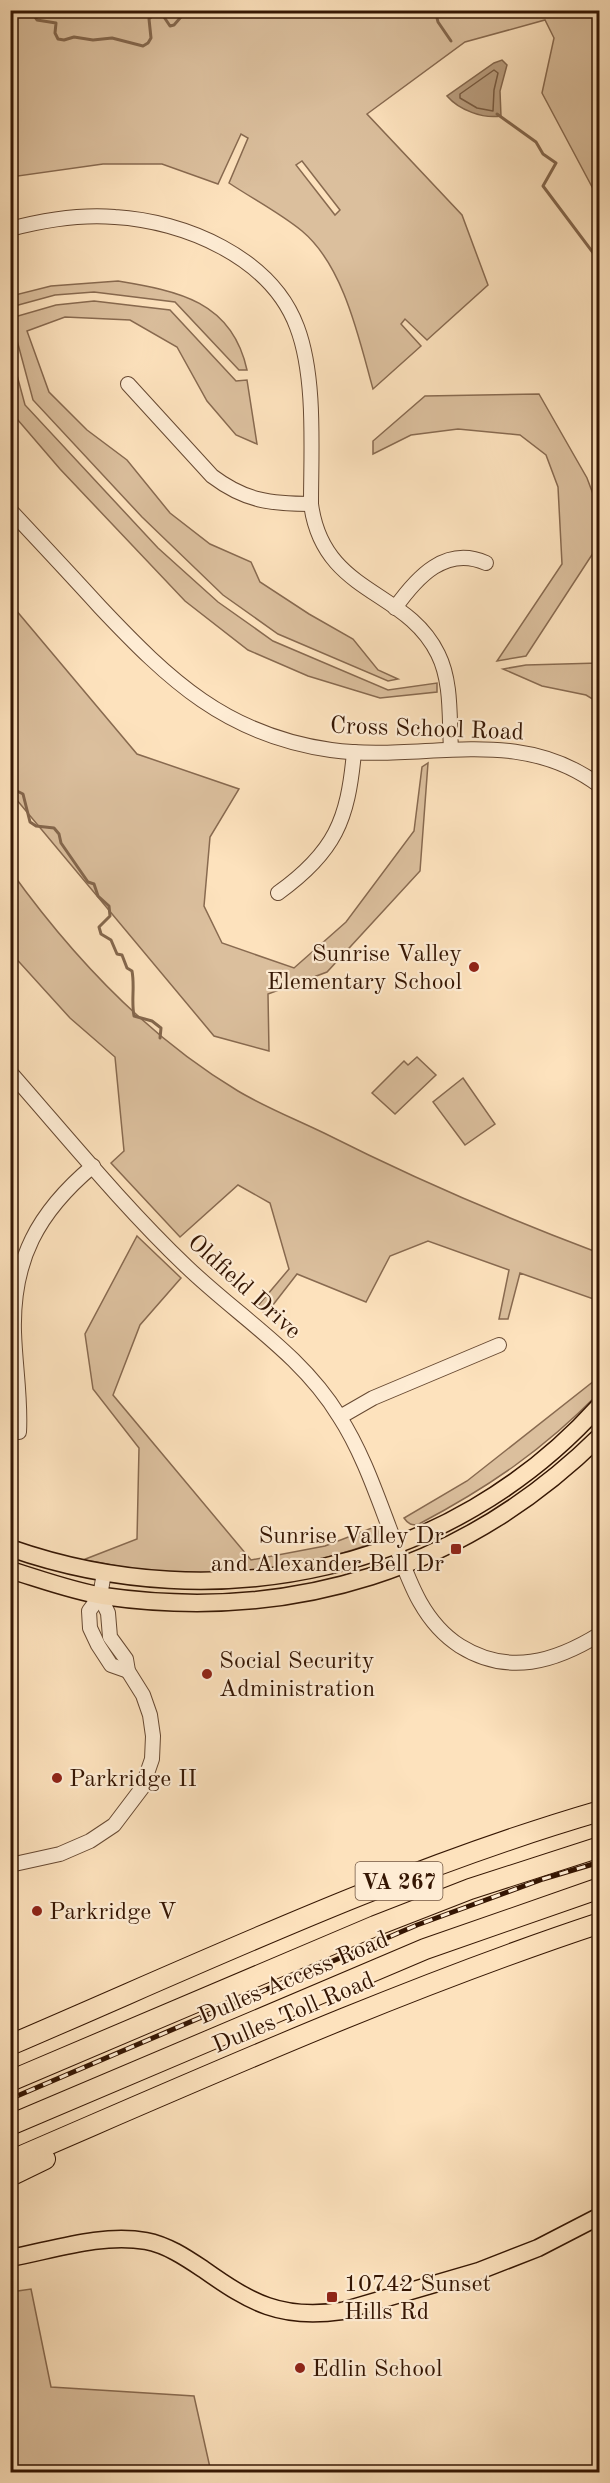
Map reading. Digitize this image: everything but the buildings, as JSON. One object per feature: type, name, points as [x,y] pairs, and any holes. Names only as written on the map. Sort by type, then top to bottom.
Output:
[{"type":"highway","name":"VA 267","points":[[10,2045],[401,1880],[461,1857],[600,1811]]},
{"type":"highway","name":"Dulles Access Road","points":[[10,2081],[375,1926],[470,1889],[600,1847]]},
{"type":"highway","name":"Dulles Access Road","points":[[10,2125],[425,1949],[600,1888]]},
{"type":"highway","name":"Dulles Toll Road","points":[[10,2161],[427,1984],[600,1923]]},
{"type":"highway","points":[[10,2035],[160,1981]]},
{"type":"highway","points":[[10,2176],[238,2063]]},
{"type":"main road","points":[[10,1548],[104,1573],[171,1580],[247,1580],[334,1566],[396,1546],[469,1510],[547,1456],[600,1406]]},
{"type":"main road","points":[[10,1570],[100,1596],[202,1603],[274,1599],[324,1590],[404,1565],[469,1535],[517,1506],[575,1460],[600,1436]]},
{"type":"main road","points":[[10,2258],[97,2242],[122,2239],[145,2241],[166,2247],[181,2255],[251,2301],[279,2310],[319,2313],[342,2311],[479,2271],[538,2248],[600,2216]]},
{"type":"street","points":[[10,229],[54,219],[81,217],[114,216],[142,220],[191,234],[230,252],[270,283],[286,304],[303,343],[309,381],[311,504],[316,524],[332,558],[360,584],[408,617],[428,638],[443,666],[448,693],[451,749]]},
{"type":"street","points":[[128,384],[212,476],[226,487],[263,501],[311,504]]},
{"type":"street","name":"Cross School Road","points":[[10,510],[145,654],[199,700],[223,714],[273,735],[318,747],[354,752],[398,753],[489,748],[534,754],[574,770],[600,786]]},
{"type":"street","points":[[395,608],[408,590],[435,565],[457,557],[477,559],[486,563]]},
{"type":"street","points":[[278,893],[311,867],[337,831],[351,792],[354,752]]},
{"type":"street","name":"Oldfield Drive","points":[[10,1072],[93,1167],[186,1266],[289,1354],[309,1375],[340,1417],[364,1465],[417,1598],[434,1624],[460,1646],[489,1659],[524,1663],[547,1660],[570,1652],[600,1634]]},
{"type":"street","points":[[19,1432],[14,1301],[21,1269],[31,1239],[51,1207],[93,1167]]},
{"type":"street","points":[[340,1417],[373,1398],[499,1345]]},
{"type":"street","points":[[104,1573],[100,1596],[89,1611],[90,1628],[111,1665],[128,1671]]},
{"type":"street","points":[[10,1865],[60,1854],[90,1841],[114,1825],[142,1788],[152,1759],[153,1736],[144,1695],[128,1671],[126,1659],[110,1637],[108,1613],[100,1596]]},
{"type":"shaded area","points":[[11,10],[599,11],[599,200],[542,93],[554,38],[545,20],[465,42],[367,114],[462,215],[488,285],[427,340],[405,319],[401,324],[421,346],[373,389],[348,304],[329,263],[317,246],[294,224],[229,183],[248,138],[241,134],[218,184],[162,164],[103,164],[11,177]],"holes":[[[302,161],[340,210],[335,215],[296,165]]]},
{"type":"shaded area","points":[[118,281],[181,295],[215,314],[229,328],[240,347],[247,370],[239,370],[175,302],[94,292],[55,295],[11,307],[11,296],[51,286]]},
{"type":"shaded area","points":[[94,301],[170,310],[236,381],[247,380],[257,444],[236,435],[207,401],[177,347],[130,320],[65,317],[27,331],[49,392],[87,430],[127,460],[170,513],[210,544],[251,562],[260,582],[353,639],[378,670],[398,679],[388,681],[278,634],[223,595],[142,517],[33,400],[11,318],[56,305]]},
{"type":"shaded area","points":[[11,353],[25,405],[158,548],[218,602],[273,641],[388,690],[437,683],[437,692],[380,698],[308,676],[248,650],[185,601],[60,469],[11,412]]},
{"type":"shaded area","points":[[539,394],[587,478],[599,510],[599,544],[526,656],[497,661],[562,564],[558,487],[546,455],[520,435],[458,429],[411,435],[373,454],[373,441],[425,396]]},
{"type":"shaded area","points":[[10,603],[137,754],[239,789],[210,837],[204,906],[222,943],[294,968],[346,922],[414,831],[422,767],[428,763],[420,871],[327,972],[268,994],[269,1051],[214,1036],[11,793]]},
{"type":"shaded area","points":[[599,663],[599,703],[586,695],[542,686],[503,669],[526,665]]},
{"type":"shaded area","points":[[10,870],[85,963],[142,1020],[173,1046],[238,1091],[259,1102],[426,1182],[599,1253],[599,1301],[520,1273],[508,1319],[499,1319],[509,1270],[428,1241],[390,1256],[366,1302],[297,1274],[266,1314],[257,1307],[289,1269],[270,1203],[238,1185],[180,1237],[111,1163],[124,1151],[115,1057],[70,1018],[11,953]]},
{"type":"shaded area","points":[[417,1057],[436,1075],[395,1114],[372,1093],[404,1061],[408,1065]]},
{"type":"shaded area","points":[[463,1078],[495,1124],[465,1145],[433,1102]]},
{"type":"shaded area","points":[[137,1236],[181,1278],[140,1325],[113,1395],[251,1560],[325,1546],[377,1526],[380,1540],[356,1549],[303,1562],[222,1572],[158,1572],[83,1560],[137,1539],[139,1448],[93,1389],[85,1334]]},
{"type":"shaded area","points":[[599,1377],[599,1393],[557,1432],[514,1466],[469,1496],[419,1524],[412,1525],[404,1518],[467,1481]]},
{"type":"shaded area","points":[[31,2289],[51,2387],[194,2396],[211,2472],[11,2472],[11,2292]]},
{"type":"water","points":[[502,60],[507,65],[500,91],[501,116],[494,117],[472,112],[447,96],[494,63]]},
{"type":"waterway","points":[[30,10],[37,20],[56,23],[55,33],[58,39],[112,38],[143,46],[151,38],[149,19],[154,14],[162,14],[170,26],[174,25],[187,10]]},
{"type":"waterway","points":[[435,10],[438,22],[451,41]]},
{"type":"waterway","points":[[497,114],[536,142],[543,154],[556,163],[543,186],[600,262]]},
{"type":"waterway","points":[[10,754],[15,771],[11,788],[23,794],[30,822],[36,826],[54,828],[59,834],[61,843],[88,882],[94,884],[98,896],[109,906],[110,916],[99,927],[101,934],[111,940],[117,954],[122,955],[127,968],[132,971],[134,1016],[152,1021],[161,1028],[160,1038]]},
{"type":"railway","points":[[10,2099],[417,1925],[543,1879],[600,1862]]},
{"type":"place","name":"Sunrise Valley Elementary School","points":[[474,967]]},
{"type":"place","name":"Sunrise Valley Dr and Alexander Bell Dr","points":[[456,1549]]},
{"type":"place","name":"Social Security Administration","points":[[207,1674]]},
{"type":"place","name":"Parkridge II","points":[[57,1778]]},
{"type":"place","name":"Parkridge V","points":[[37,1911]]},
{"type":"place","name":"10742 Sunset Hills Rd","points":[[332,2297]]},
{"type":"place","name":"Edlin School","points":[[300,2368]]}]
